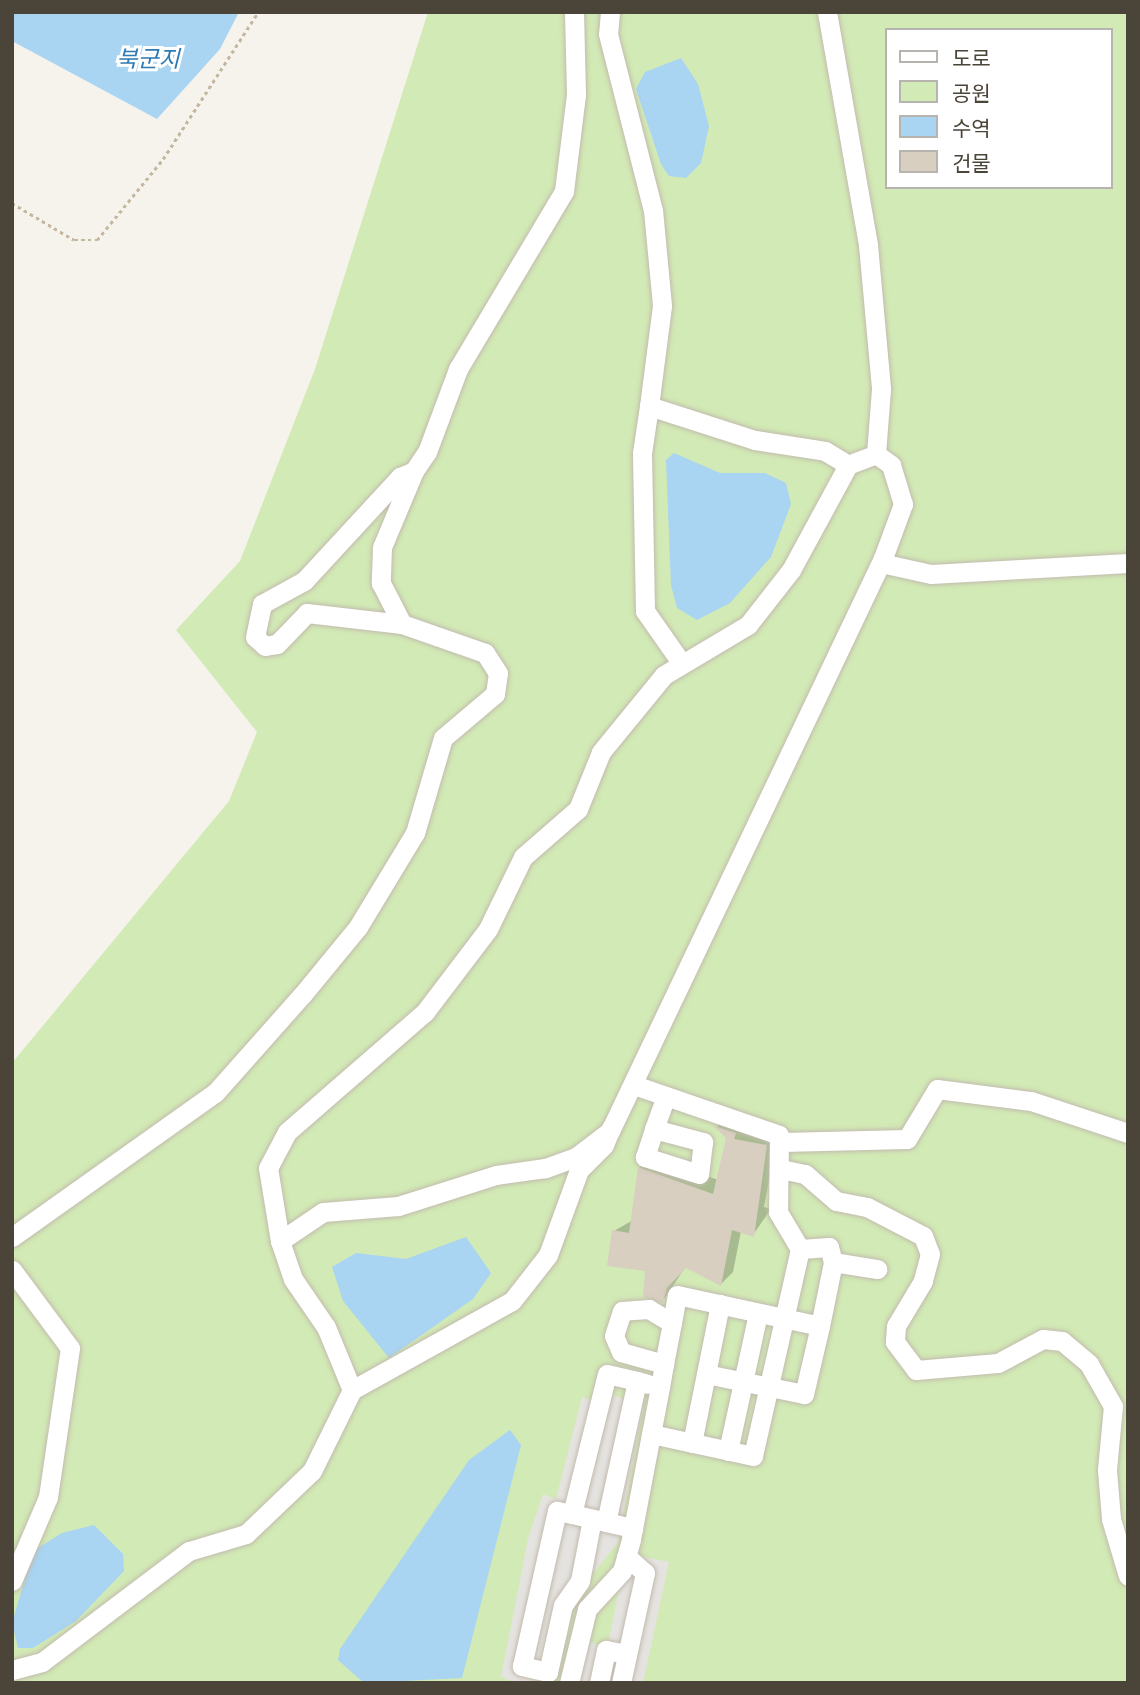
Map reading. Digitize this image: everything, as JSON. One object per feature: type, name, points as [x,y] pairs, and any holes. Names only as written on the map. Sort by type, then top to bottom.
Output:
[{"type":"lane","points":[[402,624],[381,583],[382,547],[414,471],[427,452],[458,369],[564,191],[576,94],[574,12]]},
{"type":"lane","points":[[610,12],[608,34],[653,210],[662,306],[642,453],[645,611],[680,661]]},
{"type":"lane","points":[[827,12],[868,245],[881,389],[876,454]]},
{"type":"lane","points":[[649,406],[755,440],[825,451],[848,465]]},
{"type":"lane","points":[[352,1390],[326,1327],[292,1279],[279,1241],[268,1168],[287,1132],[425,1012],[488,929],[523,857],[578,809],[601,752],[680,661],[748,625],[791,570],[848,465],[876,454]]},
{"type":"lane","points":[[12,1670],[42,1662],[189,1551],[246,1534],[312,1471],[352,1390],[512,1301],[548,1255],[579,1170],[611,1128],[634,1085],[881,563],[903,504],[891,465],[876,454]]},
{"type":"lane","points":[[12,1237],[215,1093],[358,927],[415,833],[443,738],[495,694],[498,673],[485,653],[402,624],[307,613],[293,635],[265,646],[256,637],[255,621],[262,604],[304,581],[400,477],[414,471]]},
{"type":"lane","points":[[881,563],[931,574],[1128,563]]},
{"type":"lane","points":[[634,1085],[779,1135],[781,1169],[778,1212],[800,1249],[753,1456],[651,1434]]},
{"type":"lane","points":[[781,1142],[907,1139],[937,1089],[1031,1101],[1128,1133]]},
{"type":"lane","points":[[654,1129],[666,1096]]},
{"type":"lane","points":[[279,1241],[323,1212],[398,1206],[496,1175],[545,1168],[576,1157],[611,1128]]},
{"type":"lane","points":[[781,1169],[805,1174],[836,1201],[867,1207],[923,1236],[930,1254],[923,1281],[896,1326],[895,1342],[916,1370],[998,1363],[1043,1339],[1062,1340],[1089,1364],[1113,1406],[1107,1470],[1111,1519],[1128,1576]]},
{"type":"lane","points":[[706,1374],[768,1389],[804,1394],[833,1262],[830,1247],[800,1249]]},
{"type":"lane","points":[[833,1262],[877,1269]]},
{"type":"lane","points":[[12,1270],[70,1348],[69,1377],[48,1497],[12,1581]]},
{"type":"lane","points":[[569,1683],[587,1609],[622,1571],[633,1528],[677,1295],[820,1326]]},
{"type":"lane","points":[[12,1301],[36,1304]]},
{"type":"lane","points":[[692,1443],[720,1304]]},
{"type":"lane","points":[[572,1514],[621,1311],[649,1310],[672,1323]]},
{"type":"lane","points":[[728,1451],[758,1312]]},
{"type":"lane","points":[[614,1336],[621,1352],[664,1364]]},
{"type":"lane","points":[[607,1374],[660,1387]]},
{"type":"lane","points":[[633,1528],[599,1520],[557,1511],[522,1666],[548,1672],[563,1605],[580,1581],[599,1520],[637,1381]]},
{"type":"lane","points":[[621,1683],[645,1573],[626,1556]]},
{"type":"lane","points":[[599,1683],[607,1650],[626,1654]]},
{"type":"path","points":[[12,203],[74,240],[97,240],[163,159],[257,12]]},
{"type":"green space","points":[[428,12],[1128,12],[1128,1683],[12,1683],[12,1063],[229,801],[257,732],[176,630],[240,561],[315,369]]},
{"type":"shaded area","points":[[597,1387],[643,1408],[618,1542],[567,1607],[550,1683],[518,1683],[501,1677],[528,1539],[543,1494],[556,1499],[582,1397],[593,1401]]},
{"type":"shaded area","points":[[639,1556],[669,1562],[643,1683],[579,1683],[587,1639],[598,1646],[609,1640],[618,1594]]},
{"type":"water","name":"북군지","points":[[12,12],[239,12],[220,49],[157,119],[12,41]]},
{"type":"water","points":[[681,58],[698,84],[709,126],[701,163],[686,178],[669,176],[661,164],[636,89],[645,72]]},
{"type":"water","points":[[674,453],[720,473],[765,473],[786,483],[791,504],[771,557],[730,603],[697,620],[677,608],[671,585],[666,460]]},
{"type":"water","points":[[466,1237],[491,1273],[473,1299],[389,1358],[343,1301],[332,1267],[356,1253],[406,1259]]},
{"type":"water","points":[[510,1430],[521,1445],[462,1678],[364,1683],[338,1660],[340,1649],[469,1460]]},
{"type":"water","points":[[94,1525],[123,1554],[124,1571],[76,1621],[33,1648],[18,1648],[12,1623],[33,1551],[62,1533]]},
{"type":"building","points":[[714,1126],[736,1133],[734,1139],[767,1145],[754,1237],[732,1230],[721,1286],[686,1268],[667,1288],[663,1303],[643,1297],[645,1271],[607,1266],[612,1230],[629,1233],[638,1167],[713,1194],[726,1138]]}]
